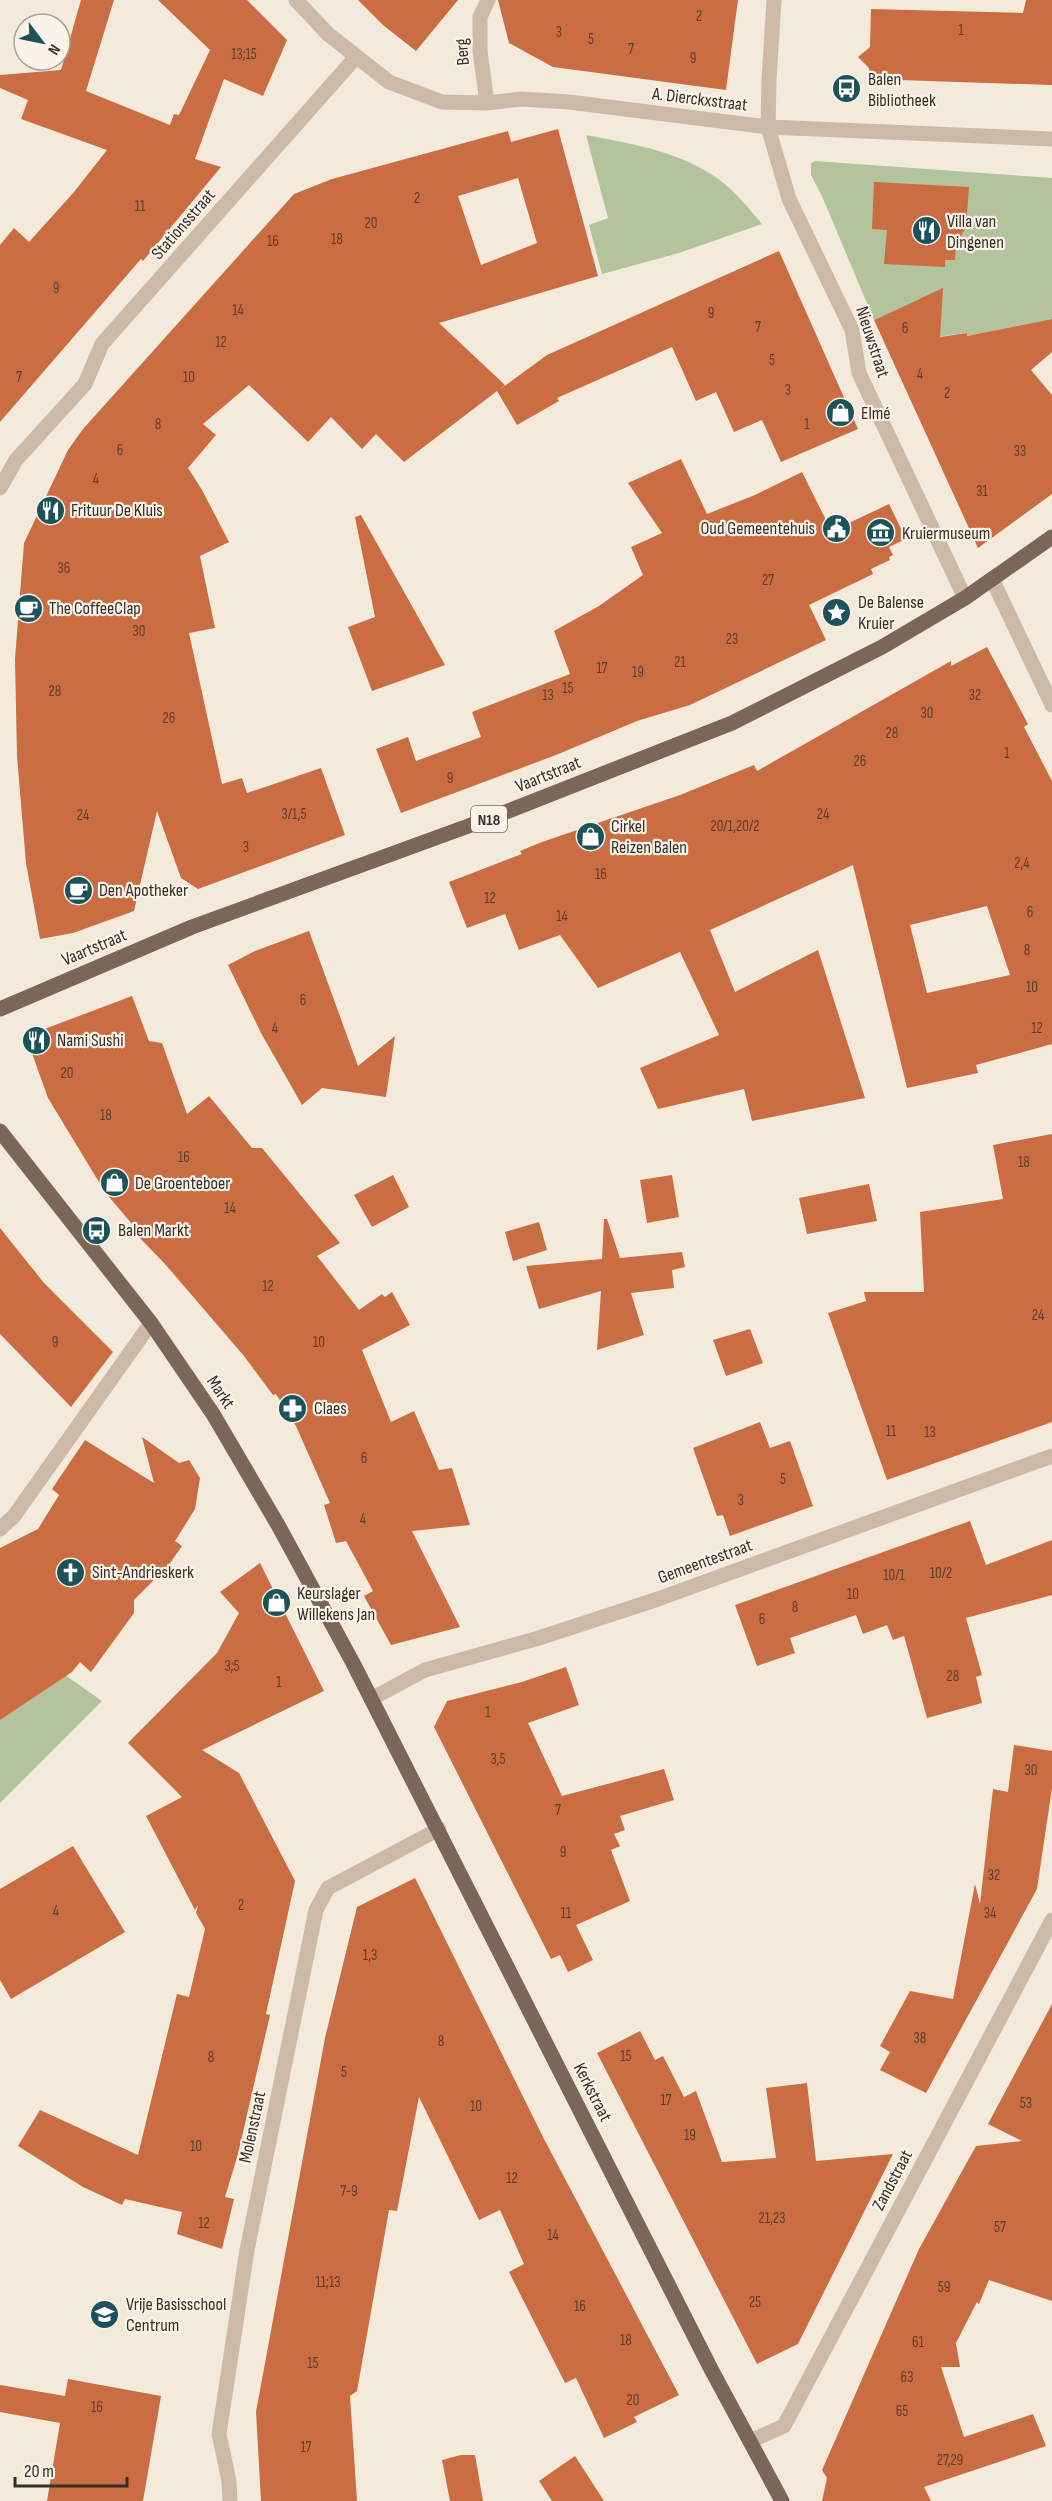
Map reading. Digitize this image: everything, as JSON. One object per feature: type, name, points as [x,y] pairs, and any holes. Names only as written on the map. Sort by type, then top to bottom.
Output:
[{"type":"main road","name":"Vaartstraat","points":[[0,1009],[192,927],[493,817],[732,723],[882,647],[965,598],[1052,537]]},
{"type":"main road","name":"Markt","points":[[0,1131],[151,1323],[213,1414],[278,1525],[371,1699]]},
{"type":"main road","name":"Kerkstraat","points":[[371,1699],[778,2499]]},
{"type":"street","points":[[296,0],[328,34],[356,57]]},
{"type":"street","name":"Berg","points":[[487,103],[480,51],[480,17],[488,0]]},
{"type":"street","name":"Nieuwstraat","points":[[774,0],[768,126],[789,199],[852,330],[859,373],[965,598]]},
{"type":"street","name":"A. Dierckxstraat","points":[[356,57],[389,82],[442,102],[487,103],[521,99],[569,102],[768,126],[1052,139]]},
{"type":"street","name":"Stationsstraat","points":[[0,488],[16,460],[85,384],[102,344],[356,57]]},
{"type":"street","points":[[992,579],[1052,705]]},
{"type":"street","points":[[0,1529],[14,1516],[151,1323]]},
{"type":"street","name":"Gemeentestraat","points":[[371,1699],[425,1670],[539,1638],[658,1599],[1052,1456]]},
{"type":"street","name":"Molenstraat","points":[[230,2501],[229,2481],[219,2434],[247,2250],[316,1910],[328,1888],[438,1829]]},
{"type":"street","name":"Zandstraat","points":[[750,2441],[784,2426],[1048,1938],[1052,1920]]},
{"type":"green space","points":[[586,135],[660,152],[696,165],[727,186],[762,224],[679,253],[602,274],[589,225],[608,218]]},
{"type":"green space","points":[[815,161],[1052,178],[1052,319],[967,336],[966,333],[936,337],[919,299],[874,320],[811,175],[811,163]]},
{"type":"green space","points":[[48,1663],[102,1701],[0,1803],[0,1705],[21,1697],[25,1703],[30,1700]]},
{"type":"building","points":[[81,0],[114,0],[86,91],[170,125],[174,114],[179,115],[210,50],[158,0],[247,0],[287,40],[263,96],[224,79],[195,159],[221,167],[143,261],[141,259],[0,422],[0,245],[14,228],[29,242],[74,192],[107,150],[21,119],[28,100],[0,88],[0,75],[72,72],[72,32]]},
{"type":"building","points":[[358,0],[458,0],[416,51],[383,25]]},
{"type":"building","points":[[498,0],[738,0],[726,90],[553,67],[509,43]]},
{"type":"building","points":[[1026,0],[1052,0],[1052,85],[869,79],[869,68],[858,57],[870,47],[871,9],[1023,13]]},
{"type":"building","points":[[558,129],[598,276],[439,323],[505,385],[499,390],[547,355],[779,251],[858,429],[781,462],[762,420],[734,432],[716,392],[696,401],[672,347],[557,398],[559,401],[517,425],[497,391],[404,462],[376,434],[362,449],[331,417],[308,442],[249,385],[203,424],[216,435],[188,468],[229,542],[200,556],[215,628],[189,633],[222,784],[242,778],[247,793],[321,768],[345,835],[198,889],[181,878],[157,811],[134,911],[73,933],[40,939],[26,863],[17,756],[15,659],[24,543],[68,450],[83,429],[294,194],[332,179],[508,131],[511,142]],"holes":[[[518,178],[537,243],[481,265],[458,196]]]},
{"type":"building","name":"Villa van Dingenen","points":[[874,182],[969,187],[966,227],[956,244],[955,260],[945,260],[945,267],[884,264],[887,230],[872,229]]},
{"type":"building","points":[[943,288],[940,337],[967,333],[967,336],[1052,319],[1052,352],[1031,370],[1052,395],[1052,494],[978,548],[874,320]]},
{"type":"building","points":[[681,459],[707,514],[755,495],[802,472],[828,524],[845,516],[849,523],[889,504],[906,539],[889,547],[893,555],[889,557],[890,560],[871,569],[873,574],[809,605],[826,640],[690,705],[637,721],[556,755],[401,813],[376,749],[408,737],[416,761],[481,737],[472,712],[570,674],[554,631],[599,606],[643,575],[631,547],[662,533],[628,483]]},
{"type":"building","points":[[361,515],[445,665],[372,691],[348,627],[375,617],[355,517]]},
{"type":"building","points":[[987,647],[1028,724],[1024,727],[1052,781],[1052,1044],[976,1065],[978,1073],[907,1088],[853,865],[710,930],[735,992],[818,950],[865,1098],[752,1121],[744,1089],[658,1109],[640,1068],[719,1035],[680,952],[598,988],[560,935],[519,950],[505,914],[467,928],[449,882],[522,854],[520,851],[542,842],[680,795],[754,765],[757,771],[951,661],[951,666]],"holes":[[[987,906],[1010,975],[927,993],[910,925]]]},
{"type":"building","points":[[309,931],[358,1066],[395,1036],[386,1097],[322,1088],[302,1105],[261,1033],[228,965],[255,951]]},
{"type":"building","points":[[132,996],[149,1041],[162,1043],[187,1114],[209,1096],[252,1148],[262,1148],[340,1243],[317,1256],[359,1310],[382,1294],[385,1297],[392,1292],[410,1325],[362,1350],[391,1422],[414,1411],[439,1470],[452,1468],[470,1525],[412,1531],[460,1627],[391,1645],[364,1596],[373,1591],[346,1541],[336,1543],[324,1505],[330,1503],[296,1426],[276,1394],[273,1395],[244,1356],[165,1264],[134,1232],[137,1230],[105,1192],[48,1098],[29,1045],[34,1033]]},
{"type":"building","points":[[1052,1134],[1052,1422],[887,1480],[828,1313],[866,1301],[864,1292],[924,1292],[920,1212],[1003,1199],[993,1145]]},
{"type":"building","points":[[393,1175],[409,1207],[372,1227],[354,1195]]},
{"type":"building","points":[[672,1175],[679,1217],[647,1223],[640,1180]]},
{"type":"building","points":[[869,1184],[877,1221],[807,1234],[799,1198]]},
{"type":"building","points":[[604,1219],[607,1219],[620,1258],[682,1252],[685,1267],[672,1270],[674,1288],[631,1293],[644,1335],[597,1350],[601,1291],[539,1309],[526,1266],[602,1259]]},
{"type":"building","points":[[539,1222],[547,1250],[513,1261],[505,1232]]},
{"type":"building","points":[[0,1228],[44,1283],[113,1352],[71,1407],[0,1334]]},
{"type":"building","points":[[750,1329],[763,1363],[726,1376],[713,1340]]},
{"type":"building","points":[[760,1422],[770,1448],[790,1441],[813,1506],[730,1536],[723,1515],[717,1516],[693,1448]]},
{"type":"building","name":"Sint-Andrieskerk","points":[[142,1437],[179,1463],[189,1460],[200,1478],[195,1509],[175,1541],[182,1546],[168,1566],[134,1600],[134,1613],[91,1672],[80,1662],[72,1672],[0,1720],[0,1548],[38,1529],[59,1495],[52,1489],[85,1440],[154,1483]]},
{"type":"building","points":[[970,1521],[986,1565],[1052,1540],[1052,1595],[966,1618],[982,1675],[976,1677],[982,1703],[927,1718],[904,1636],[893,1640],[887,1625],[863,1634],[856,1615],[790,1638],[795,1653],[757,1666],[735,1605]]},
{"type":"building","points":[[260,1563],[324,1691],[202,1750],[239,1773],[295,1881],[266,2014],[270,2015],[238,2154],[225,2197],[234,2199],[222,2249],[177,2234],[182,2212],[125,2199],[122,2205],[83,2187],[18,2146],[40,2110],[138,2155],[177,1994],[189,1997],[205,1929],[196,1913],[198,1905],[195,1910],[146,1816],[182,1797],[128,1743],[217,1653],[239,1613],[220,1592]]},
{"type":"building","points":[[566,1667],[579,1705],[528,1723],[562,1796],[664,1769],[674,1800],[620,1816],[625,1830],[614,1834],[620,1846],[611,1850],[630,1901],[576,1925],[593,1960],[568,1972],[560,1955],[551,1959],[434,1727],[447,1701],[522,1682]]},
{"type":"building","points":[[1014,1745],[1052,1751],[1052,1788],[1037,1889],[926,2093],[880,2070],[890,2052],[880,2046],[910,1991],[953,1999],[975,1884],[980,1904],[993,1789],[1008,1792]]},
{"type":"building","points":[[73,1846],[125,1932],[11,1999],[0,1980],[0,1889]]},
{"type":"building","points":[[415,1878],[543,2137],[679,2395],[634,2417],[637,2422],[604,2438],[576,2378],[565,2383],[509,2272],[524,2264],[500,2210],[479,2220],[419,2097],[397,2211],[389,2210],[357,2391],[350,2396],[357,2501],[261,2501],[256,2412],[325,2038],[357,1907]]},
{"type":"building","points":[[1052,2004],[1052,2301],[989,2280],[979,2304],[977,2302],[956,2343],[960,2367],[941,2367],[964,2437],[1033,2414],[1046,2446],[924,2487],[931,2501],[822,2501],[827,2478],[822,2470],[919,2249],[976,2146],[1022,2141],[988,2124]]},
{"type":"building","points":[[640,2031],[655,2060],[663,2056],[684,2097],[696,2091],[722,2162],[776,2158],[766,2088],[807,2083],[816,2161],[893,2154],[798,2344],[757,2364],[597,2053]]},
{"type":"building","points":[[68,2379],[161,2396],[143,2501],[47,2501],[60,2423],[0,2412],[0,2385],[65,2396]]},
{"type":"building","points":[[461,2455],[475,2455],[483,2501],[450,2501],[442,2460]]},
{"type":"building","points":[[575,2456],[604,2501],[552,2501],[539,2481]]},
{"type":"place","name":"Balen Bibliotheek","points":[[847,89]]},
{"type":"place","name":"Villa van Dingenen","points":[[926,231]]},
{"type":"place","name":"Elmé","points":[[840,413]]},
{"type":"place","name":"Frituur De Kluis","points":[[50,510]]},
{"type":"place","name":"Oud Gemeentehuis","points":[[836,528]]},
{"type":"place","name":"Kruiermuseum","points":[[881,533]]},
{"type":"place","name":"The CoffeeClap","points":[[28,608]]},
{"type":"place","name":"De Balense Kruier","points":[[837,612]]},
{"type":"place","name":"Cirkel Reizen Balen","points":[[590,836]]},
{"type":"place","name":"Den Apotheker","points":[[78,890]]},
{"type":"place","name":"Nami Sushi","points":[[36,1040]]},
{"type":"place","name":"De Groenteboer","points":[[114,1183]]},
{"type":"place","name":"Balen Markt","points":[[97,1230]]},
{"type":"place","name":"Claes","points":[[293,1408]]},
{"type":"place","name":"Sint-Andrieskerk","points":[[71,1572]]},
{"type":"place","name":"Keurslager Willekens Jan","points":[[276,1603]]},
{"type":"place","name":"Vrije Basisschool Centrum","points":[[105,2314]]}]
